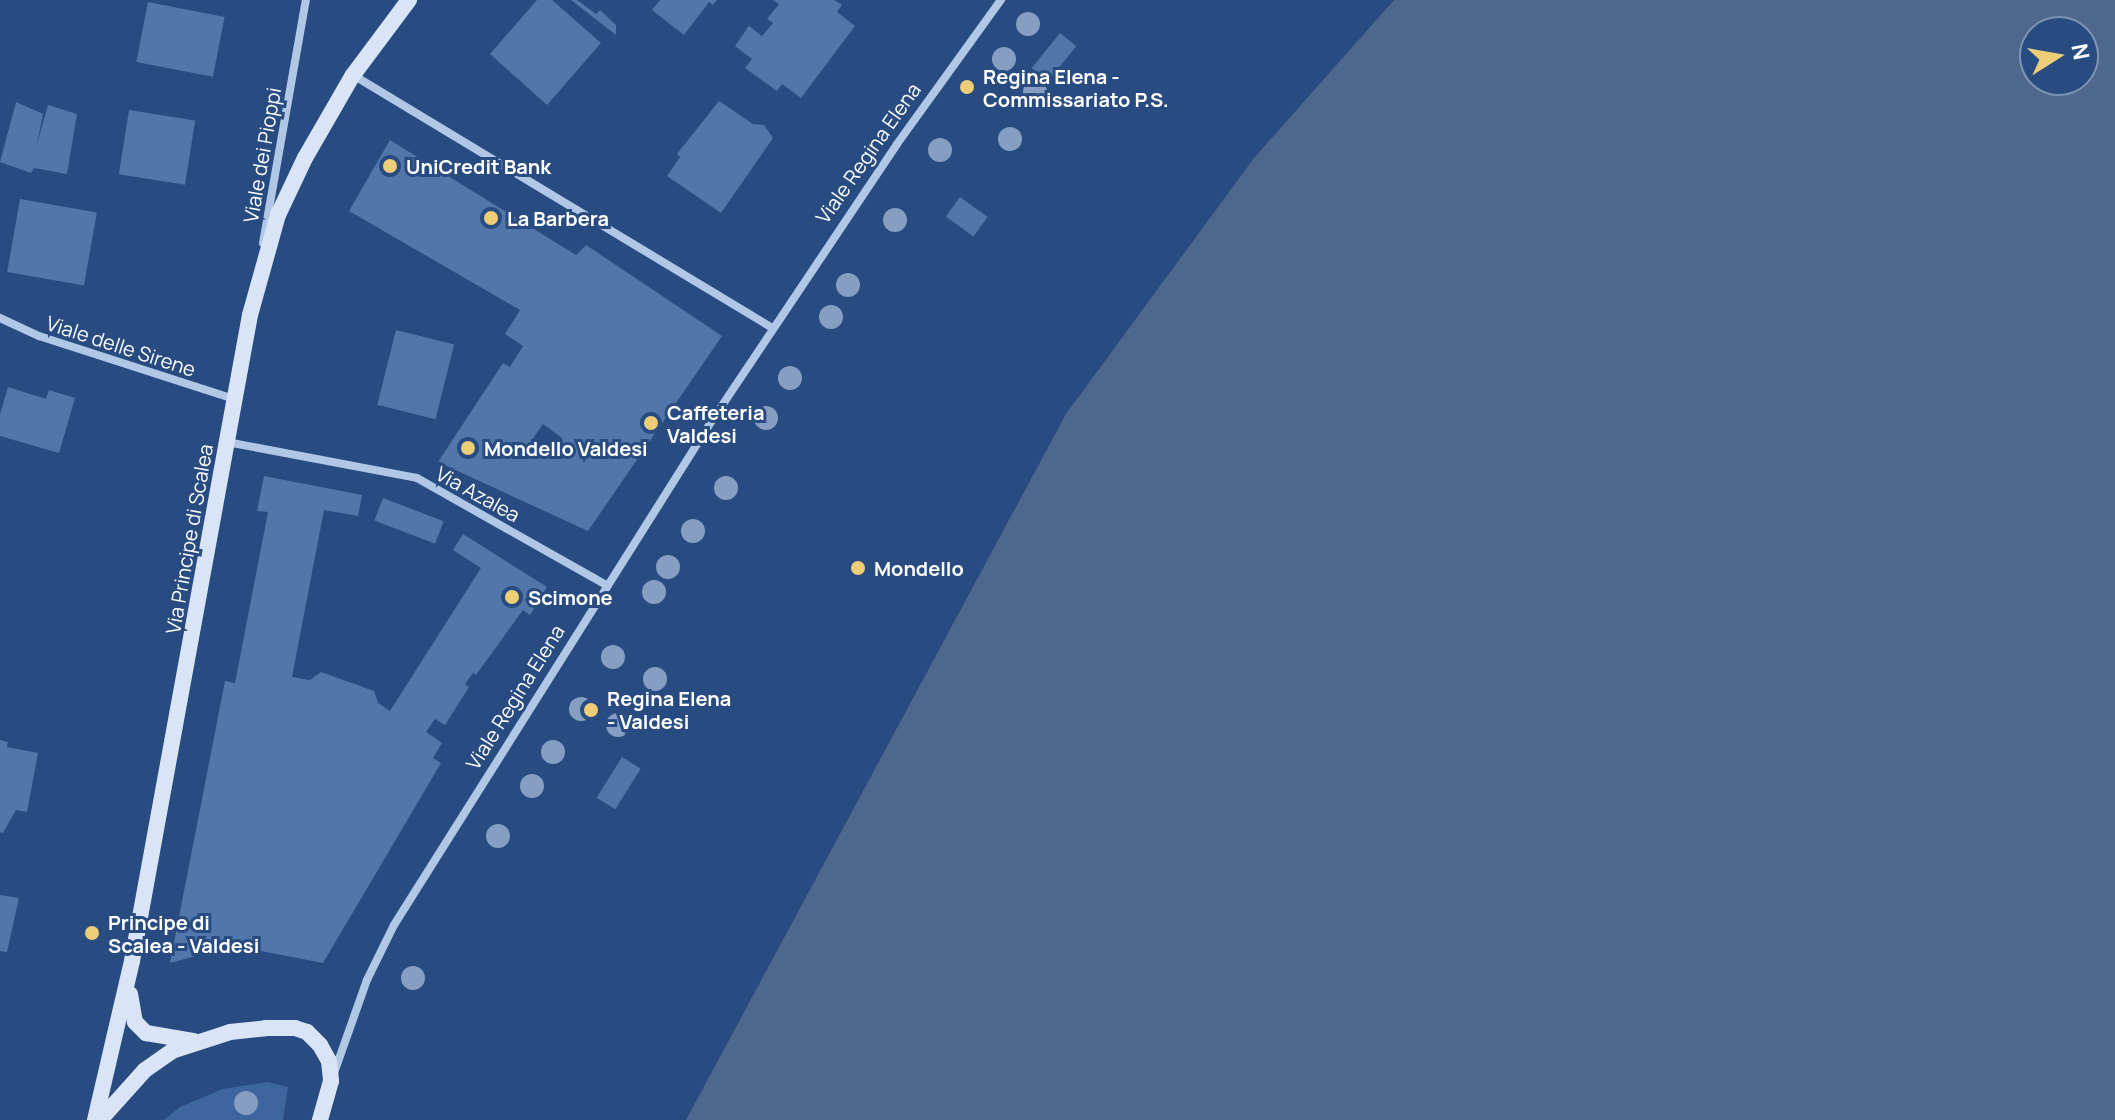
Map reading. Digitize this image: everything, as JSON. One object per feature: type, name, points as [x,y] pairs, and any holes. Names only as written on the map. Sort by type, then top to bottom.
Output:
[{"type":"main road","name":"Via Principe di Scalea","points":[[98,1120],[132,961],[250,315],[278,215],[305,158],[353,75],[409,0]]},
{"type":"main road","points":[[132,961],[129,1003],[135,1022],[146,1033],[198,1042]]},
{"type":"main road","points":[[98,1120],[145,1070],[172,1051],[230,1032],[295,1028],[307,1032],[320,1045],[329,1061],[331,1081]]},
{"type":"main road","name":"Viale Regina Elena","points":[[320,1120],[331,1081]]},
{"type":"street","name":"Viale dei Pioppi","points":[[250,315],[306,0]]},
{"type":"street","name":"Viale Regina Elena","points":[[331,1081],[367,980],[394,925],[773,328],[897,144],[1001,0]]},
{"type":"street","points":[[353,75],[773,328]]},
{"type":"street","name":"Viale delle Sirene","points":[[0,318],[39,336],[234,399]]},
{"type":"street","name":"Via Azalea","points":[[227,442],[417,478],[608,586]]},
{"type":"shaded area","points":[[1394,0],[2115,0],[2115,1120],[686,1120],[1066,414],[1254,158]]},
{"type":"shaded area","points":[[267,1082],[288,1087],[283,1120],[164,1120],[180,1107],[223,1089]]},
{"type":"building","points":[[537,0],[552,0],[601,43],[547,105],[490,54]]},
{"type":"building","points":[[571,0],[577,0],[596,14],[600,10],[616,25],[616,35]]},
{"type":"building","points":[[660,0],[717,0],[713,5],[709,2],[684,35],[652,10]]},
{"type":"building","points":[[773,0],[834,0],[842,5],[837,12],[855,26],[801,98],[782,84],[777,91],[745,68],[752,59],[735,46],[749,26],[762,36],[773,23],[767,19],[779,4]]},
{"type":"building","points":[[148,2],[225,17],[213,77],[136,62]]},
{"type":"building","points":[[1060,33],[1076,46],[1048,81],[1032,68]]},
{"type":"building","points":[[719,101],[753,124],[764,125],[773,138],[721,213],[667,176],[680,157],[677,154]]},
{"type":"building","points":[[16,102],[43,114],[37,144],[48,105],[77,114],[67,174],[34,168],[31,173],[0,162]]},
{"type":"building","points":[[129,110],[195,120],[185,185],[119,174]]},
{"type":"building","points":[[390,140],[576,255],[586,245],[722,336],[588,531],[438,462],[503,363],[510,367],[523,346],[505,334],[520,310],[349,211]],"holes":[[[543,424],[562,438],[548,457],[529,444]]]},
{"type":"building","points":[[960,197],[988,217],[973,236],[946,216]]},
{"type":"building","points":[[20,199],[97,213],[84,285],[7,272]]},
{"type":"building","points":[[396,330],[454,345],[436,419],[377,405]]},
{"type":"building","points":[[8,387],[46,399],[49,390],[75,398],[59,453],[0,436],[0,414]]},
{"type":"building","points":[[264,476],[362,495],[358,516],[324,510],[292,677],[310,680],[321,672],[374,691],[378,703],[390,711],[481,568],[453,550],[463,534],[547,587],[530,615],[523,610],[476,675],[473,673],[465,684],[469,687],[445,725],[435,719],[426,732],[442,743],[433,758],[441,763],[323,963],[256,950],[214,951],[170,963],[225,681],[235,683],[268,512],[257,511]]},
{"type":"building","points":[[383,498],[444,521],[435,544],[374,520]]},
{"type":"building","points":[[0,740],[8,742],[7,747],[38,753],[27,812],[16,810],[3,833],[0,832]]},
{"type":"building","points":[[622,757],[641,769],[615,809],[597,798]]},
{"type":"building","points":[[0,895],[19,898],[7,952],[0,951]]},
{"type":"place","name":"Regina Elena - Commissariato P.S.","points":[[967,87]]},
{"type":"place","name":"UniCredit Bank","points":[[390,166]]},
{"type":"place","name":"La Barbera","points":[[491,218]]},
{"type":"place","name":"Caffeteria Valdesi","points":[[651,423]]},
{"type":"place","name":"Mondello Valdesi","points":[[468,448]]},
{"type":"place","name":"Mondello","points":[[858,568]]},
{"type":"place","name":"Scimone","points":[[512,597]]},
{"type":"place","name":"Regina Elena - Valdesi","points":[[591,710]]},
{"type":"place","name":"Principe di Scalea - Valdesi","points":[[92,933]]}]
